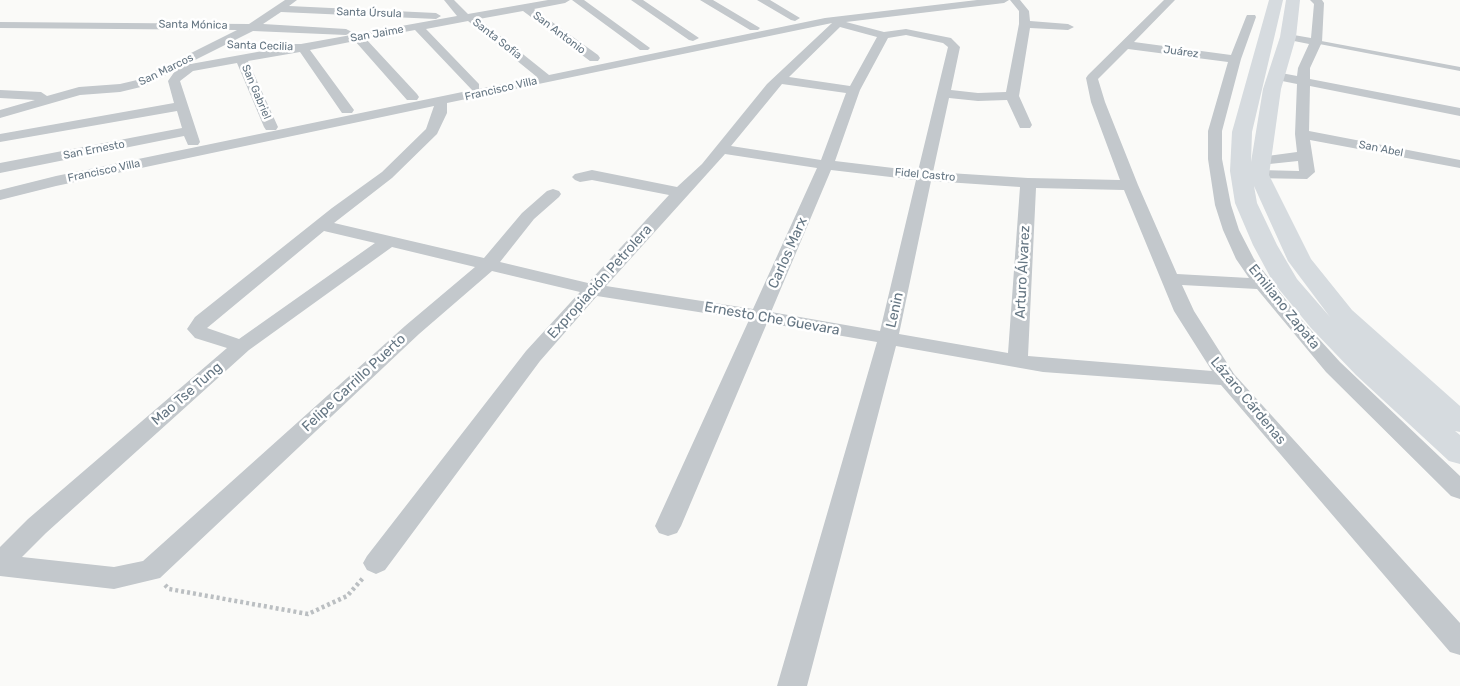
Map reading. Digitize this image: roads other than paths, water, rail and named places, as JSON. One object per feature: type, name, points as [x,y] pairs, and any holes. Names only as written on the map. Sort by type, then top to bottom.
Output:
[{"type":"main road","points":[[1276,0],[1242,132],[1240,170],[1246,204],[1265,245],[1286,282],[1320,322],[1366,370],[1460,453]]},
{"type":"main road","points":[[1293,0],[1288,37],[1278,70],[1260,168],[1300,261],[1343,316],[1414,383],[1460,422]]},
{"type":"street","name":"San Marcos","points":[[0,114],[53,96],[88,89],[132,86],[253,26],[292,0]]},
{"type":"street","name":"Santa Sofía","points":[[449,0],[466,17],[546,78]]},
{"type":"street","name":"San Jaime","points":[[181,106],[174,81],[178,74],[190,68],[303,48],[338,36],[358,38],[565,0]]},
{"type":"street","points":[[577,0],[644,48]]},
{"type":"street","points":[[636,0],[693,38]]},
{"type":"street","points":[[704,0],[754,28]]},
{"type":"street","points":[[762,0],[795,18]]},
{"type":"street","name":"Francisco Villa","points":[[0,195],[56,181],[441,102],[546,78],[842,21],[1004,0]]},
{"type":"street","points":[[1015,0],[1024,12],[1025,24],[1012,96],[1025,125]]},
{"type":"street","name":"Lázaro Cárdenas","points":[[1170,0],[1092,78],[1098,102],[1130,185],[1172,279],[1184,311],[1227,379],[1460,643]]},
{"type":"street","points":[[1260,168],[1305,156],[1302,134],[1303,75],[1316,42],[1318,3],[1315,0]]},
{"type":"street","name":"San Antonio","points":[[525,7],[594,58]]},
{"type":"street","name":"Santa Úrsula","points":[[276,9],[466,17]]},
{"type":"street","points":[[906,32],[918,12]]},
{"type":"street","name":"Emiliano Zapata","points":[[1251,17],[1235,59],[1215,131],[1215,159],[1223,204],[1231,230],[1245,260],[1262,284],[1333,367],[1460,490]]},
{"type":"street","name":"Lenin","points":[[792,686],[888,339],[953,44],[947,40],[906,32],[884,35],[842,21]]},
{"type":"street","name":"Expropiación Petrolera","points":[[376,562],[534,356],[680,192],[721,149],[772,87],[842,21]]},
{"type":"street","points":[[1025,24],[1068,27]]},
{"type":"street","name":"Santa Mónica","points":[[0,25],[253,26],[338,36],[385,33]]},
{"type":"street","points":[[418,27],[474,86]]},
{"type":"street","name":"Carlos Marx","points":[[668,526],[826,165],[854,90],[884,35]]},
{"type":"street","points":[[1288,37],[1316,42]]},
{"type":"street","points":[[358,38],[412,97]]},
{"type":"street","name":"Juárez","points":[[1127,44],[1235,59]]},
{"type":"street","name":"Santa Cecilia","points":[[217,45],[303,48]]},
{"type":"street","points":[[303,48],[347,110]]},
{"type":"street","name":"San Gabriel","points":[[242,58],[271,127]]},
{"type":"street","points":[[1278,70],[1460,112]]},
{"type":"street","points":[[780,80],[854,90]]},
{"type":"street","points":[[943,93],[978,97],[1012,96]]},
{"type":"street","points":[[0,94],[53,96]]},
{"type":"street","points":[[242,346],[202,334],[197,329],[218,307],[322,225],[338,210],[387,175],[432,131],[440,113],[441,102]]},
{"type":"street","points":[[0,138],[181,106]]},
{"type":"street","name":"San Ernesto","points":[[0,168],[190,137],[181,106]]},
{"type":"street","name":"San Abel","points":[[1302,134],[1460,164]]},
{"type":"street","name":"Fidel Castro","points":[[721,149],[826,165],[925,176],[1028,183],[1130,185]]},
{"type":"street","points":[[580,177],[592,176],[680,192]]},
{"type":"street","name":"Arturo Álvarez","points":[[1018,361],[1028,183]]},
{"type":"street","name":"Felipe Carrillo Puerto","points":[[151,570],[412,330],[488,264],[532,212],[553,194]]},
{"type":"street","name":"Ernesto Che Guevara","points":[[322,225],[594,290],[760,316],[1043,365],[1227,379]]},
{"type":"street","name":"Mao Tse Tung","points":[[0,564],[38,526],[242,346],[387,242]]},
{"type":"street","points":[[1172,279],[1262,284]]},
{"type":"street","name":"Mao Tse Tung","points":[[0,564],[114,578],[151,570]]},
{"type":"lane","points":[[1316,42],[1460,69]]}]
